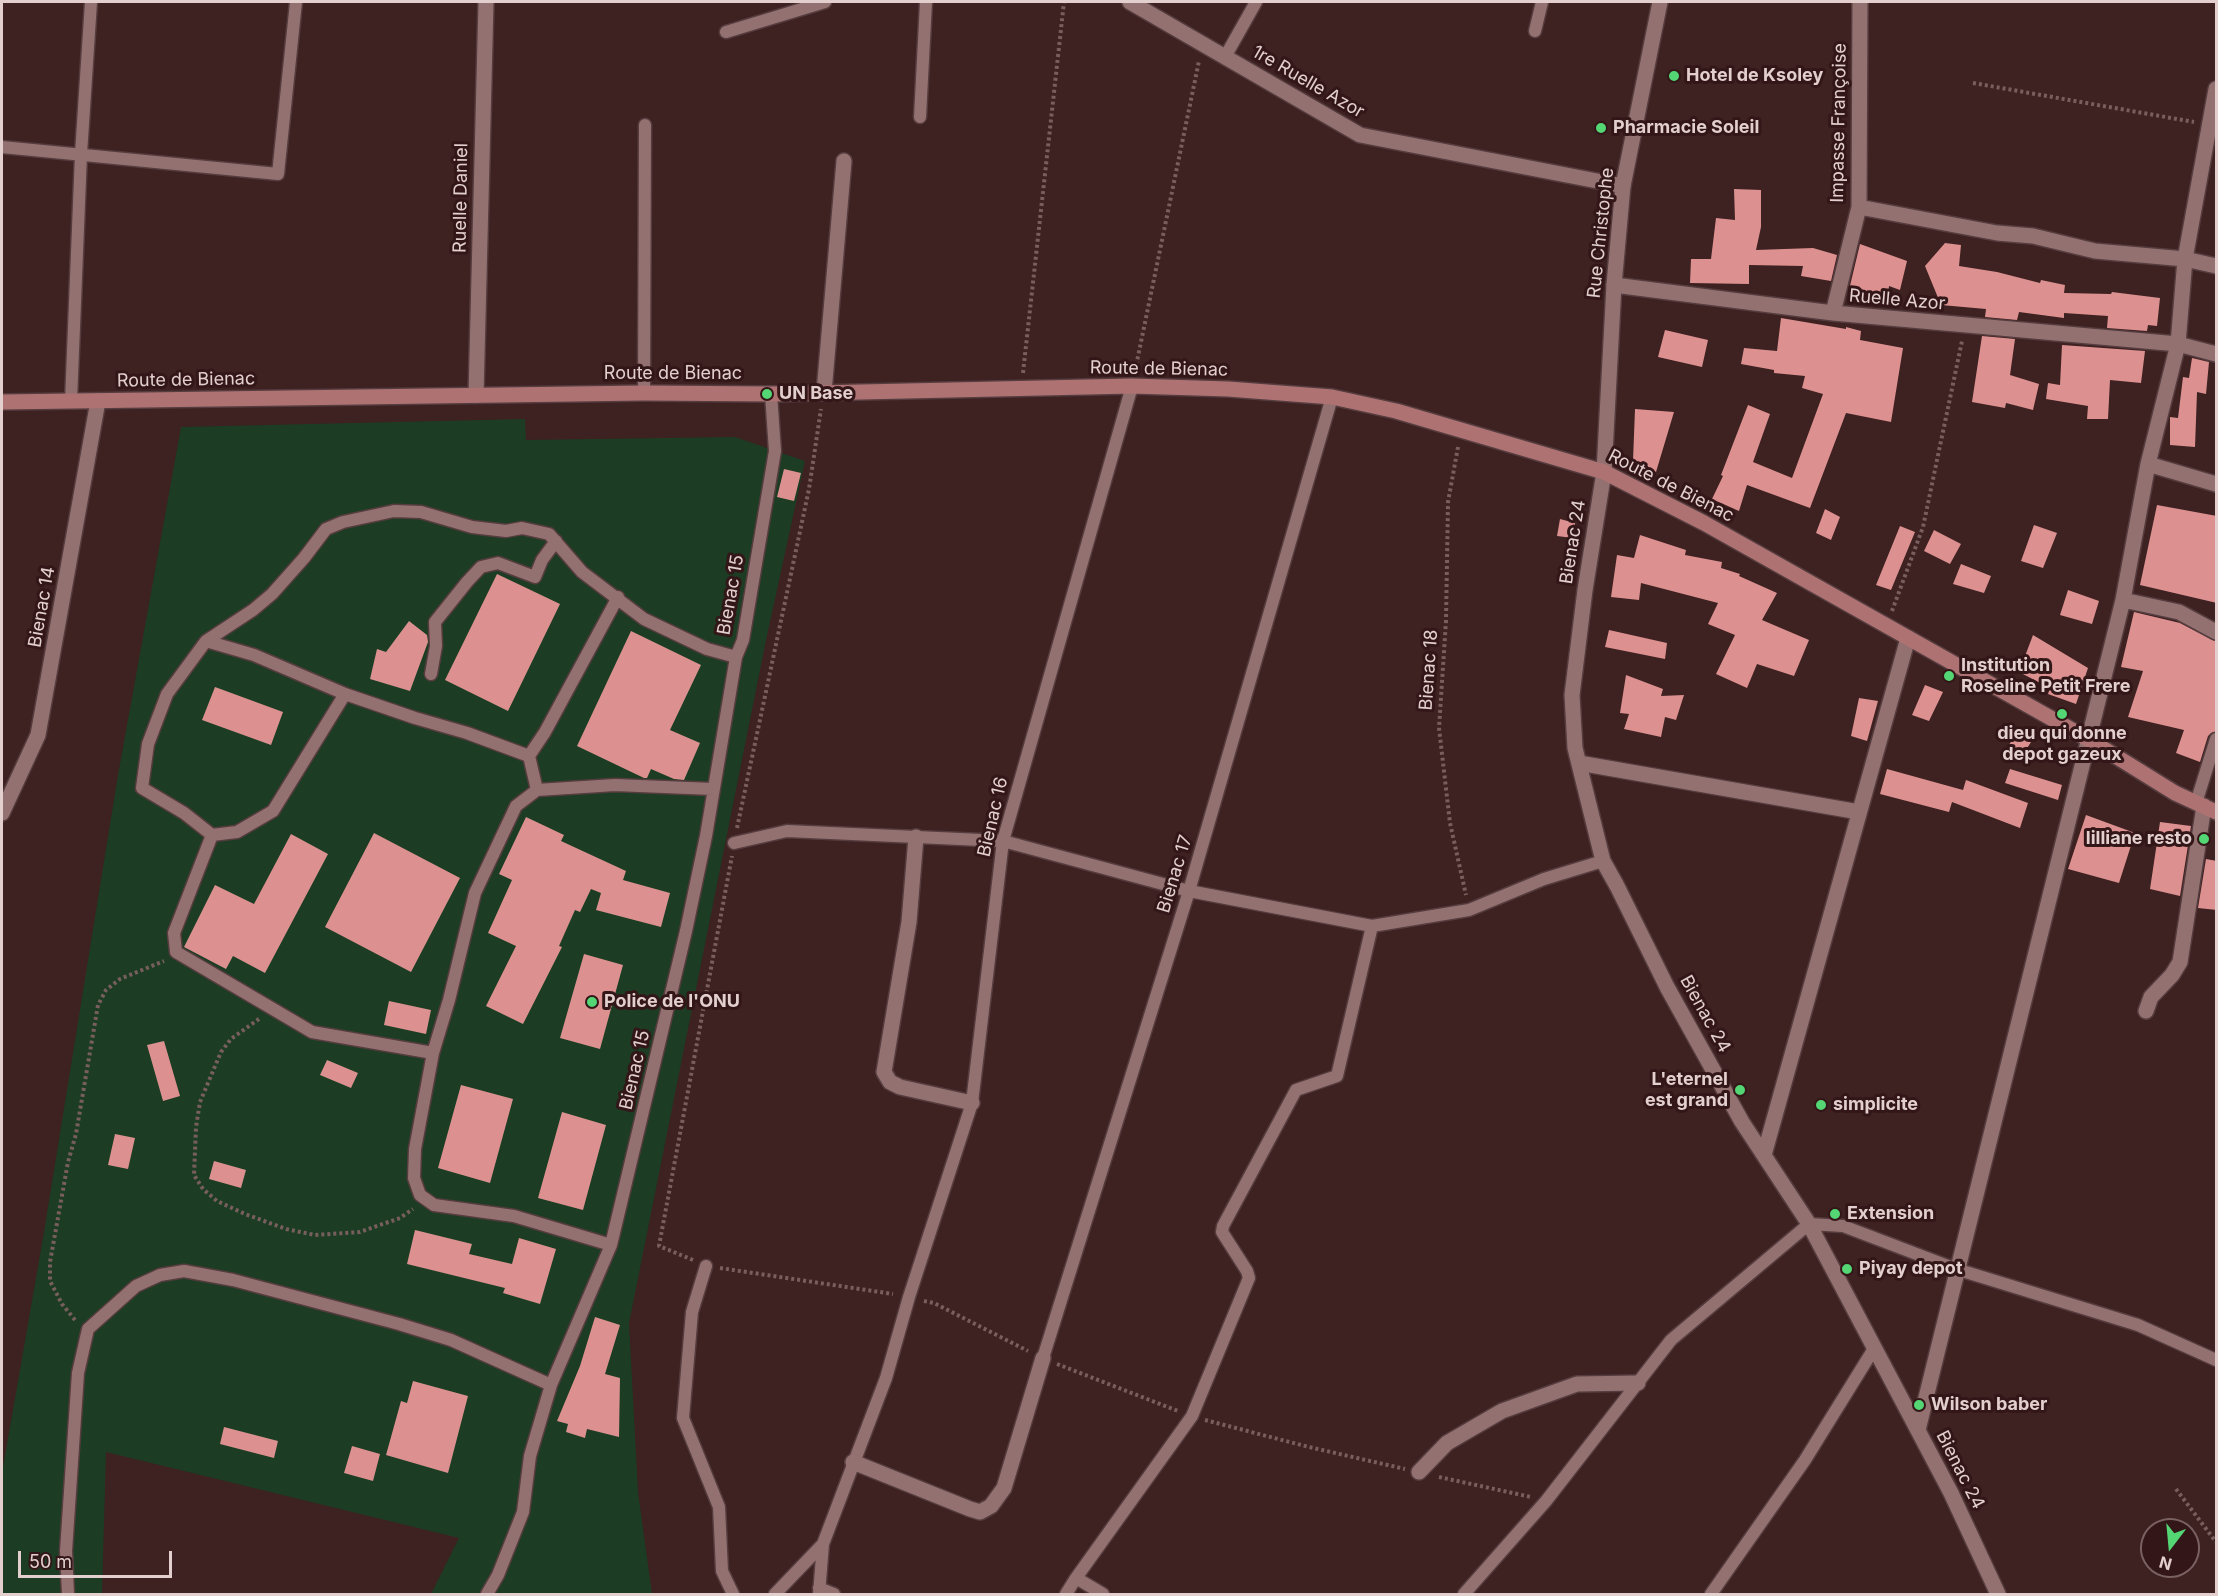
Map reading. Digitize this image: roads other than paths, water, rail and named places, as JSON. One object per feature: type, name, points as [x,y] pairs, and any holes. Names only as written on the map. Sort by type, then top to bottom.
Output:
[{"type":"main road","name":"Route de Bienac","points":[[2,402],[644,393],[771,394],[1132,386],[1228,389],[1332,397],[1396,411],[1604,472],[1704,523],[2088,739],[2175,793],[2206,807]]},
{"type":"street","name":"Ruelle Daniel","points":[[476,395],[486,2]]},
{"type":"street","name":"1re Ruelle Azor","points":[[1130,2],[1360,135],[1623,186]]},
{"type":"street","name":"Rue Christophe","points":[[1604,472],[1614,285],[1623,186],[1660,2]]},
{"type":"street","name":"Impasse Françoise","points":[[1833,314],[1859,207],[1860,2]]},
{"type":"street","points":[[1918,1430],[2123,600],[2148,464],[2178,344],[2185,259],[2217,89]]},
{"type":"street","points":[[824,392],[844,161]]},
{"type":"street","points":[[1859,207],[1997,233],[2033,236],[2095,251],[2185,259],[2217,266]]},
{"type":"street","name":"Ruelle Azor","points":[[1614,285],[1833,314],[2178,344],[2217,354]]},
{"type":"street","name":"Bienac 14","points":[[2,813],[38,735],[98,401]]},
{"type":"street","points":[[2148,464],[2217,484]]},
{"type":"street","name":"Bienac 24","points":[[1604,472],[1585,590],[1572,695],[1575,748],[1603,861],[1667,987],[1742,1122],[1809,1224],[1951,1493],[1998,1594]]},
{"type":"street","points":[[2123,600],[2179,612],[2217,632]]},
{"type":"street","points":[[1764,1155],[1908,638]]},
{"type":"street","points":[[1579,763],[1859,812]]},
{"type":"street","points":[[2146,1011],[2151,997],[2172,975],[2180,962],[2206,807]]},
{"type":"street","points":[[916,837],[909,922],[884,1072],[890,1082],[913,1092],[972,1103]]},
{"type":"street","points":[[853,1462],[970,1509],[980,1512],[991,1506],[1004,1488],[1043,1358]]},
{"type":"street","points":[[1419,1472],[1446,1443],[1502,1411],[1577,1384],[1638,1383]]},
{"type":"lane","points":[[71,401],[81,154],[91,2]]},
{"type":"lane","points":[[2,147],[278,174],[296,2]]},
{"type":"lane","points":[[726,32],[825,2]]},
{"type":"lane","points":[[920,117],[926,2]]},
{"type":"lane","points":[[1225,57],[1256,2]]},
{"type":"lane","points":[[1535,31],[1542,2]]},
{"type":"lane","points":[[644,393],[645,125]]},
{"type":"lane","name":"Bienac 16","points":[[823,1544],[886,1378],[909,1296],[972,1103],[1003,841],[1132,386]]},
{"type":"lane","name":"Bienac 15","points":[[487,1594],[498,1575],[523,1512],[530,1456],[551,1385],[611,1245],[686,931],[736,657],[743,640],[775,451],[771,394]]},
{"type":"lane","name":"Bienac 17","points":[[1043,1358],[1189,891],[1332,397]]},
{"type":"lane","points":[[345,694],[273,811],[237,832],[212,835],[184,813],[142,788],[148,744],[167,694],[206,640],[272,594],[304,558],[320,535],[326,529],[343,522],[394,511],[421,512],[472,526],[506,531],[522,528],[549,534],[582,572],[644,618],[707,649],[736,657]]},
{"type":"lane","points":[[431,674],[436,646],[435,622],[481,567],[498,563],[535,577],[542,560],[556,541]]},
{"type":"lane","points":[[537,790],[529,756],[545,732],[618,597]]},
{"type":"lane","points":[[206,640],[254,655],[345,694],[467,733],[529,756]]},
{"type":"lane","points":[[2206,807],[2217,739]]},
{"type":"lane","points":[[611,1245],[514,1216],[434,1204],[420,1195],[414,1178],[415,1149],[433,1053],[449,1000],[475,893],[516,806],[537,790],[615,785],[713,789]]},
{"type":"lane","points":[[734,843],[787,831],[1003,841],[1189,891],[1372,926],[1469,910],[1544,879],[1603,861]]},
{"type":"lane","points":[[212,835],[174,933],[176,952],[312,1032],[433,1053]]},
{"type":"lane","points":[[1066,1594],[1192,1416],[1249,1278],[1247,1271],[1222,1232],[1223,1226],[1296,1090],[1337,1076],[1372,926]]},
{"type":"lane","points":[[1464,1594],[1546,1501],[1671,1340],[1809,1224],[1843,1226],[1956,1269],[2138,1324],[2217,1360]]},
{"type":"lane","points":[[706,1266],[692,1311],[683,1418],[719,1507],[722,1571],[733,1594]]},
{"type":"lane","points":[[68,1594],[66,1551],[78,1373],[88,1329],[136,1286],[160,1275],[184,1271],[233,1280],[399,1324],[451,1340],[551,1385]]},
{"type":"lane","points":[[1711,1594],[1806,1460],[1875,1347]]},
{"type":"lane","points":[[823,1544],[819,1591],[834,1594]]},
{"type":"lane","points":[[775,1594],[823,1544]]},
{"type":"lane","points":[[1076,1578],[1103,1594]]},
{"type":"place","name":"Hotel de Ksoley","points":[[1674,76]]},
{"type":"place","name":"Pharmacie Soleil","points":[[1601,128]]},
{"type":"place","name":"UN Base","points":[[767,394]]},
{"type":"place","name":"Institution Roseline Petit Frere","points":[[1949,676]]},
{"type":"place","name":"dieu qui donne depot gazeux","points":[[2062,714]]},
{"type":"place","name":"lilliane resto","points":[[2204,839]]},
{"type":"place","name":"Police de l'ONU","points":[[592,1002]]},
{"type":"place","name":"L'eternel est grand","points":[[1740,1090]]},
{"type":"place","name":"simplicite","points":[[1821,1105]]},
{"type":"place","name":"Extension","points":[[1835,1214]]},
{"type":"place","name":"Piyay depot","points":[[1847,1269]]},
{"type":"place","name":"Wilson baber","points":[[1919,1405]]}]
